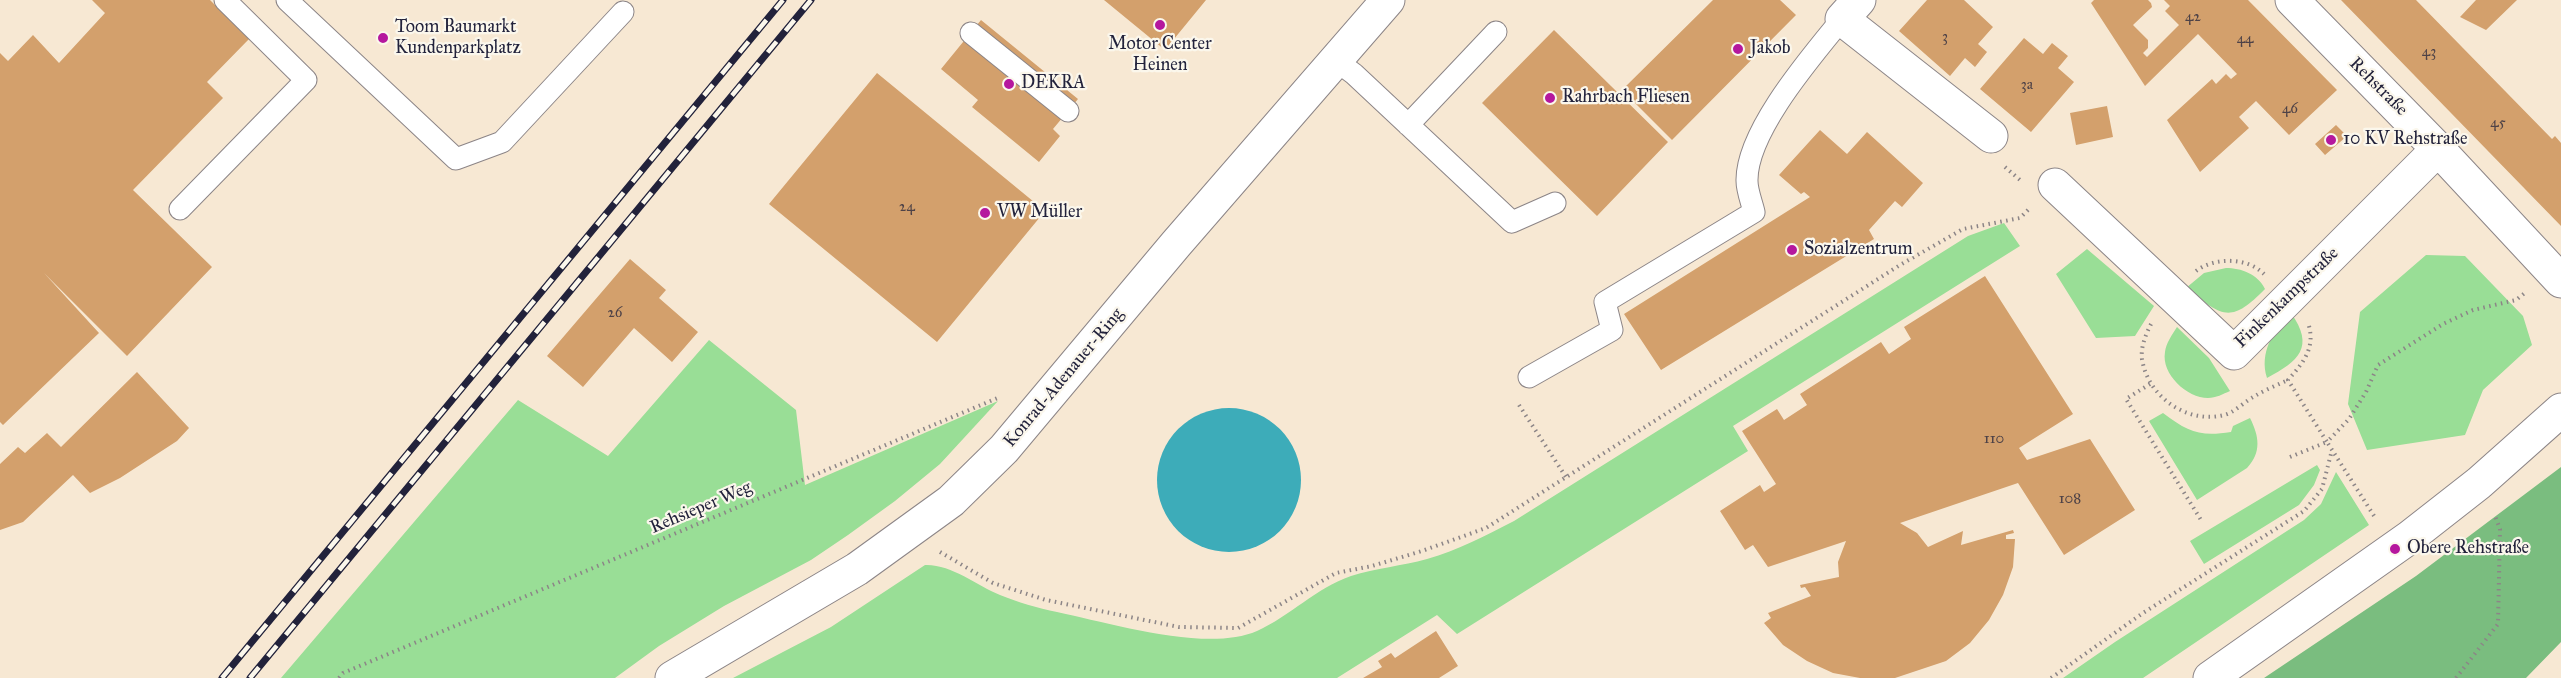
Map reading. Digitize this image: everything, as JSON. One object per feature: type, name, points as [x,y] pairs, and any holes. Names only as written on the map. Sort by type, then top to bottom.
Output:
[{"type":"street","name":"Konrad-Adenauer-Ring","points":[[672,678],[857,569],[951,501],[1004,449],[1334,59],[1389,0]]},
{"type":"street","name":"Rehstraße","points":[[2292,0],[2438,149],[2557,276]]},
{"type":"street","points":[[1850,10],[1997,150]]},
{"type":"street","name":"Finkenkampstraße","points":[[2039,184],[2172,295],[2235,353],[2438,149]]},
{"type":"street","points":[[2210,678],[2395,549],[2479,483],[2561,410]]},
{"type":"lane","points":[[180,209],[306,80],[225,0]]},
{"type":"lane","points":[[287,0],[456,159],[502,142],[623,12]]},
{"type":"lane","points":[[1530,376],[1612,330],[1605,302],[1754,212],[1747,180],[1756,142],[1796,75],[1850,10]]},
{"type":"lane","points":[[1408,125],[1496,32]]},
{"type":"lane","points":[[971,33],[1068,111]]},
{"type":"lane","points":[[1334,59],[1354,74],[1512,222],[1555,203]]},
{"type":"path","points":[[904,536],[946,555],[993,583],[1046,600],[1179,627],[1238,628],[1336,573],[1382,563],[1486,528],[1900,265],[1963,229],[2020,218],[2039,184],[1997,150]]},
{"type":"path","points":[[2224,261],[2244,262],[2256,267],[2289,298],[2308,318],[2312,339],[2305,361],[2288,380],[2257,395],[2225,415],[2195,417],[2169,404],[2151,384],[2142,362],[2145,337],[2158,312],[2185,279],[2201,267],[2224,261]]},
{"type":"path","points":[[2290,457],[2326,442],[2349,419],[2366,392],[2378,365],[2443,324],[2473,310],[2516,300],[2557,276]]},
{"type":"path","points":[[2288,380],[2372,514]]},
{"type":"path","points":[[2151,384],[2126,399],[2201,520]]},
{"type":"path","name":"Rehsieper Weg","points":[[339,678],[343,673],[354,668],[1010,392]]},
{"type":"path","points":[[1529,422],[1566,477]]},
{"type":"path","points":[[2051,678],[2143,613],[2304,511],[2322,489],[2332,450]]},
{"type":"path","points":[[2456,678],[2498,624],[2500,529],[2479,483]]},
{"type":"green space","points":[[2004,223],[2020,246],[1733,426],[1748,451],[1457,634],[1437,615],[1337,678],[733,678],[831,627],[925,565],[954,571],[1007,598],[1130,629],[1186,638],[1212,639],[1236,637],[1257,631],[1338,581],[1360,573],[1438,555],[1514,521],[1968,236]]},
{"type":"green space","points":[[2087,249],[2154,306],[2135,336],[2096,338],[2056,274]]},
{"type":"green space","points":[[2426,255],[2465,256],[2523,316],[2532,345],[2483,390],[2465,435],[2367,450],[2348,404],[2360,312]]},
{"type":"green space","points":[[2226,268],[2237,269],[2254,276],[2265,289],[2243,308],[2234,312],[2226,312],[2209,305],[2186,288],[2204,273]]},
{"type":"green space","points":[[2291,313],[2302,335],[2300,352],[2288,365],[2267,378],[2265,360],[2269,342]]},
{"type":"green space","points":[[2177,327],[2209,358],[2230,391],[2214,397],[2200,397],[2184,389],[2171,376],[2165,360],[2165,352]]},
{"type":"green space","points":[[709,340],[796,410],[805,485],[998,401],[940,464],[848,535],[811,560],[724,606],[659,646],[615,678],[281,678],[518,400],[608,456]]},
{"type":"green space","points":[[2163,413],[2187,429],[2211,434],[2231,432],[2233,426],[2250,418],[2258,444],[2252,462],[2247,468],[2197,500],[2149,421]]},
{"type":"green space","points":[[2317,465],[2320,470],[2314,485],[2299,505],[2204,564],[2190,541]]},
{"type":"green space","points":[[2561,467],[2561,642],[2526,678],[2264,678],[2416,576]]},
{"type":"green space","points":[[2336,472],[2369,525],[2143,678],[2063,678],[2304,520],[2321,504]]},
{"type":"water","points":[[1229,408],[1256,414],[1280,429],[1295,453],[1301,480],[1295,507],[1280,531],[1256,546],[1229,552],[1202,546],[1178,531],[1163,507],[1157,480],[1163,453],[1178,429],[1202,414]]},
{"type":"building","points":[[92,0],[210,0],[249,39],[207,82],[223,98],[133,190],[212,267],[127,356],[44,273],[99,333],[3,425],[0,422],[0,53],[8,61],[33,35],[59,63],[105,13]]},
{"type":"building","name":"Motor Center Heinen","points":[[1104,0],[1206,0],[1165,50]]},
{"type":"building","points":[[1713,0],[1780,0],[1796,15],[1672,140],[1622,90]]},
{"type":"building","points":[[1927,0],[1964,0],[1993,27],[1978,44],[1987,52],[1975,67],[1965,58],[1950,76],[1899,31]]},
{"type":"building","points":[[2094,0],[2148,0],[2151,3],[2152,7],[2133,25],[2148,40],[2148,48],[2143,53],[2147,57],[2179,25],[2165,11],[2170,6],[2164,0],[2248,0],[2337,90],[2289,135],[2256,101],[2239,117],[2249,128],[2200,172],[2167,120],[2212,79],[2216,84],[2226,74],[2231,79],[2237,74],[2198,34],[2145,86],[2091,3]]},
{"type":"building","points":[[2341,0],[2416,0],[2552,139],[2555,136],[2561,143],[2561,226]]},
{"type":"building","points":[[2476,0],[2517,0],[2486,30],[2460,17]]},
{"type":"building","name":"DEKRA","points":[[981,20],[1078,99],[1053,129],[1060,136],[1039,162],[972,107],[978,100],[941,69]]},
{"type":"building","points":[[1554,30],[1668,142],[1597,216],[1482,103]]},
{"type":"building","points":[[2024,38],[2043,54],[2052,43],[2068,56],[2058,68],[2074,82],[2031,132],[1980,89]]},
{"type":"building","points":[[877,73],[1045,211],[937,342],[769,204]]},
{"type":"building","points":[[2107,106],[2113,137],[2076,145],[2070,113]]},
{"type":"building","name":"10 KV Rehstraße","points":[[2336,125],[2347,136],[2325,155],[2315,144]]},
{"type":"building","name":"Sozialzentrum","points":[[1820,130],[1847,154],[1867,132],[1923,183],[1902,207],[1895,201],[1869,230],[1874,239],[1661,370],[1624,314],[1810,197],[1804,192],[1801,194],[1779,175]]},
{"type":"building","points":[[630,259],[666,290],[659,298],[698,332],[672,362],[634,328],[583,387],[547,356]]},
{"type":"building","points":[[1985,276],[2073,414],[2019,448],[2027,460],[2090,439],[2135,510],[2064,555],[2018,483],[1900,523],[1917,533],[1928,547],[1963,531],[1961,545],[2013,530],[2014,533],[2006,535],[2006,539],[2015,539],[2013,567],[2003,595],[1989,620],[1970,643],[1946,661],[1895,678],[1860,678],[1833,673],[1807,661],[1783,645],[1764,623],[1771,618],[1768,613],[1811,596],[1805,587],[1801,588],[1800,585],[1839,577],[1838,562],[1846,541],[1768,567],[1753,545],[1745,550],[1720,511],[1760,485],[1764,492],[1776,484],[1742,431],[1777,409],[1784,420],[1807,405],[1800,394],[1881,342],[1889,354],[1911,339],[1904,327]]},
{"type":"building","points":[[137,372],[189,428],[177,441],[120,478],[90,493],[73,475],[23,522],[0,530],[0,464],[18,447],[25,453],[47,433],[61,447]]},
{"type":"building","points":[[1436,631],[1458,666],[1439,678],[1363,678],[1382,667],[1378,661],[1391,653],[1395,658]]},
{"type":"railway","points":[[222,678],[783,0]]},
{"type":"railway","points":[[250,678],[811,0]]},
{"type":"place","name":"Motor Center Heinen","points":[[1160,25]]},
{"type":"place","name":"Toom Baumarkt Kundenparkplatz","points":[[383,38]]},
{"type":"place","name":"Jakob","points":[[1738,49]]},
{"type":"place","name":"DEKRA","points":[[1009,84]]},
{"type":"place","name":"Rahrbach Fliesen","points":[[1550,98]]},
{"type":"place","name":"10 KV Rehstraße","points":[[2331,140]]},
{"type":"place","name":"VW Müller","points":[[985,213]]},
{"type":"place","name":"Sozialzentrum","points":[[1792,250]]},
{"type":"place","name":"Obere Rehstraße","points":[[2395,549]]}]
